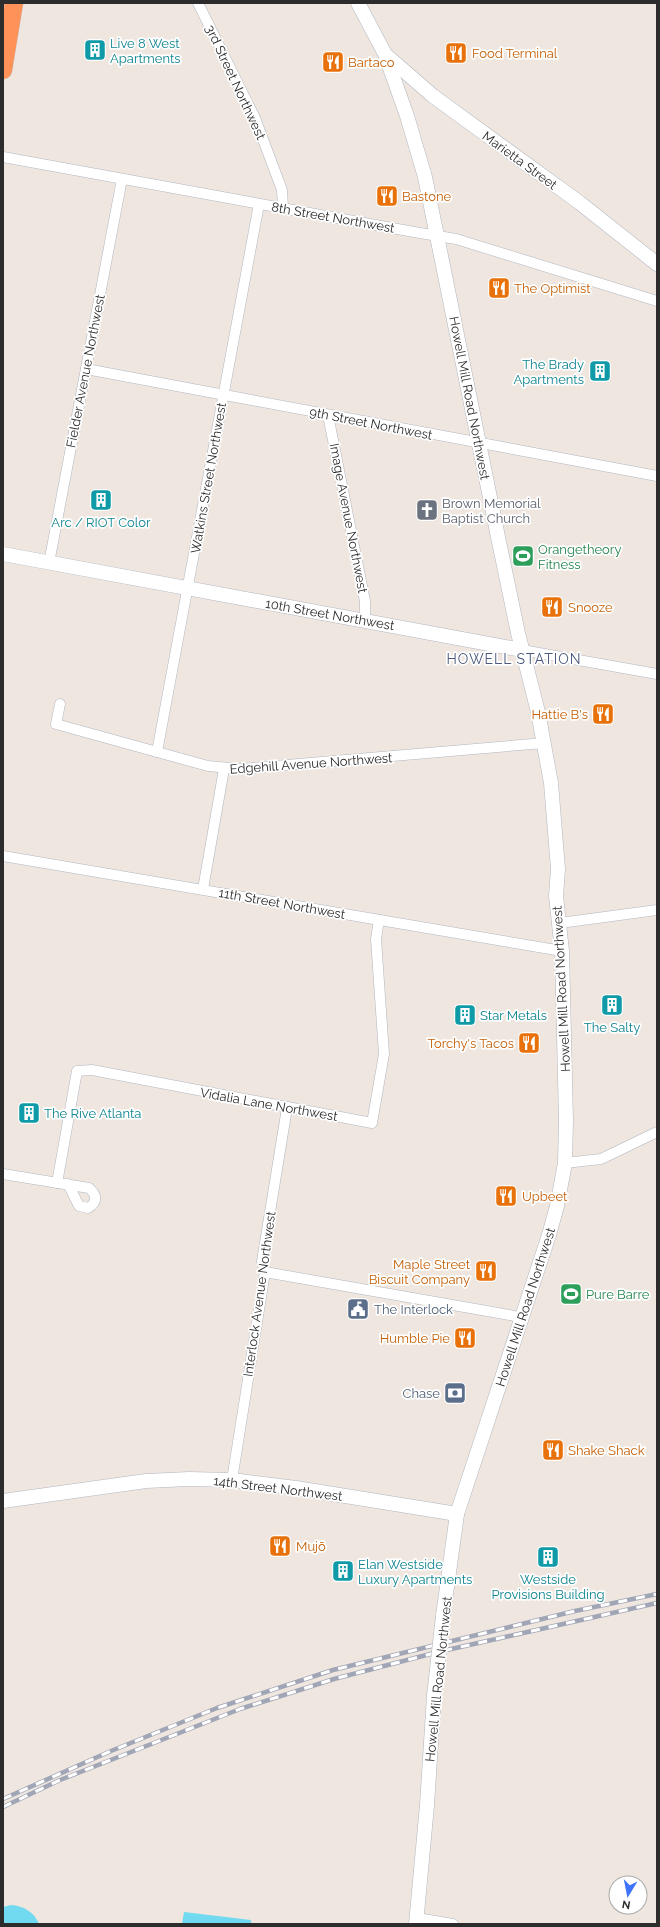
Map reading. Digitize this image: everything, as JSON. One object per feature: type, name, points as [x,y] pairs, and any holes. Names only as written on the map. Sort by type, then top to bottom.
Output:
[{"type":"highway","points":[[3,70],[14,3]]},
{"type":"main road","points":[[358,3],[385,54]]},
{"type":"main road","name":"Howell Mill Road Northwest","points":[[385,54],[415,138],[425,177],[522,650],[544,743],[554,821],[558,869],[556,896],[562,951],[566,1070],[565,1163],[557,1206],[522,1318],[457,1514],[434,1696],[427,1805],[416,1921]]},
{"type":"main road","name":"Marietta Street","points":[[385,54],[432,96],[580,203],[657,264]]},
{"type":"main road","name":"10th Street Northwest","points":[[3,554],[522,650]]},
{"type":"main road","name":"14th Street Northwest","points":[[3,1502],[146,1482],[189,1479],[232,1480],[296,1488],[457,1514]]},
{"type":"street","name":"3rd Street Northwest","points":[[198,3],[255,118],[282,190],[283,208]]},
{"type":"street","name":"8th Street Northwest","points":[[3,157],[438,235],[456,239],[657,301]]},
{"type":"street","name":"Fielder Avenue Northwest","points":[[49,563],[122,179]]},
{"type":"street","name":"Watkins Street Northwest","points":[[157,752],[189,588],[259,204]]},
{"type":"street","name":"9th Street Northwest","points":[[86,369],[328,416],[657,476]]},
{"type":"street","name":"Image Avenue Northwest","points":[[328,416],[366,601],[365,620]]},
{"type":"street","name":"10th Street Northwest","points":[[522,650],[657,674]]},
{"type":"street","name":"Edgehill Avenue Northwest","points":[[60,704],[56,724],[224,769],[241,769],[544,743]]},
{"type":"street","points":[[203,890],[224,769]]},
{"type":"street","name":"11th Street Northwest","points":[[3,856],[562,951]]},
{"type":"street","points":[[560,923],[657,910]]},
{"type":"street","name":"Vidalia Lane Northwest","points":[[57,1182],[77,1071],[92,1070],[372,1123],[384,1054],[376,939],[379,920]]},
{"type":"street","name":"Interlock Avenue Northwest","points":[[232,1480],[265,1272],[262,1261],[287,1108]]},
{"type":"street","points":[[565,1163],[601,1159],[657,1132]]},
{"type":"street","points":[[3,1174],[68,1184]]},
{"type":"street","points":[[265,1272],[522,1318]]},
{"type":"street","points":[[416,1921],[453,1924]]},
{"type":"water","points":[[11,1905],[28,1910],[39,1924],[3,1924],[3,1907]]},
{"type":"water","points":[[184,1912],[251,1920],[251,1924],[182,1924]]},
{"type":"railway","points":[[3,1799],[111,1751],[217,1708],[333,1670],[575,1611],[657,1594]]},
{"type":"railway","points":[[3,1807],[60,1780],[240,1709],[334,1679],[438,1652],[657,1603]]},
{"type":"place","name":"Live 8 West Apartments","points":[[95,50]]},
{"type":"place","name":"Food Terminal","points":[[456,53]]},
{"type":"place","name":"Bartaco","points":[[333,62]]},
{"type":"place","name":"Bastone","points":[[387,196]]},
{"type":"place","name":"The Optimist","points":[[499,288]]},
{"type":"place","name":"The Brady Apartments","points":[[600,371]]},
{"type":"place","name":"Arc / RIOT Color","points":[[101,500]]},
{"type":"place","name":"Brown Memorial Baptist Church","points":[[427,510]]},
{"type":"place","name":"Orangetheory Fitness","points":[[523,556]]},
{"type":"place","name":"Snooze","points":[[552,607]]},
{"type":"place","name":"Hattie B's","points":[[603,714]]},
{"type":"place","name":"The Salty","points":[[612,1005]]},
{"type":"place","name":"Star Metals","points":[[465,1015]]},
{"type":"place","name":"Torchy's Tacos","points":[[529,1043]]},
{"type":"place","name":"The Rive Atlanta","points":[[29,1113]]},
{"type":"place","name":"Upbeet","points":[[506,1196]]},
{"type":"place","name":"Maple Street Biscuit Company","points":[[486,1271]]},
{"type":"place","name":"Pure Barre","points":[[571,1294]]},
{"type":"place","name":"The Interlock","points":[[358,1309]]},
{"type":"place","name":"Humble Pie","points":[[465,1338]]},
{"type":"place","name":"Chase","points":[[455,1393]]},
{"type":"place","name":"Shake Shack","points":[[553,1450]]},
{"type":"place","name":"Mujō","points":[[280,1546]]},
{"type":"place","name":"Westside Provisions Building","points":[[548,1557]]},
{"type":"place","name":"Elan Westside Luxury Apartments","points":[[343,1571]]},
{"type":"district","name":"HOWELL STATION","points":[[514,659]]}]
